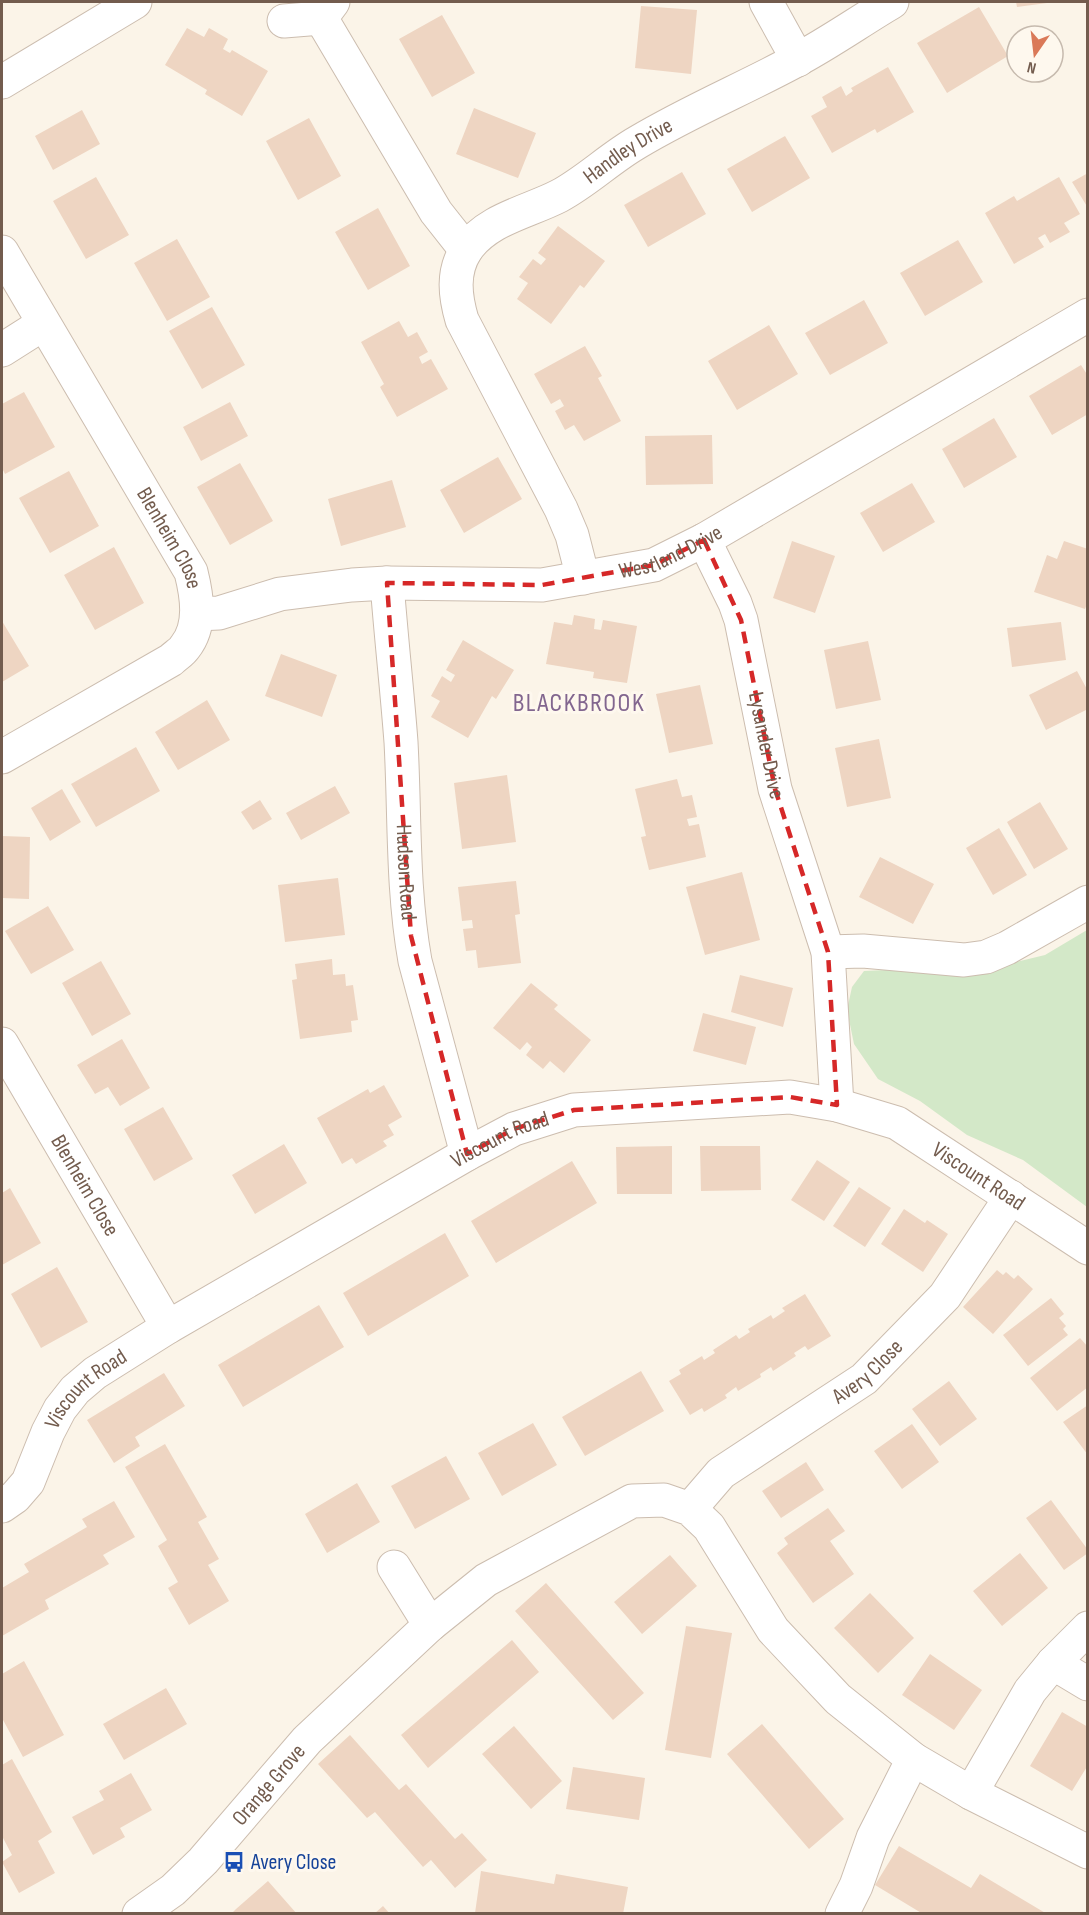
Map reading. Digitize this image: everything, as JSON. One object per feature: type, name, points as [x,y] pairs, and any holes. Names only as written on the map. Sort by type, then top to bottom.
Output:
[{"type":"street","points":[[2,82],[135,2]]},
{"type":"street","points":[[766,2],[798,60]]},
{"type":"street","name":"Handley Drive","points":[[583,578],[572,535],[561,509],[462,320],[456,300],[456,281],[458,266],[466,250],[494,224],[561,195],[637,142],[798,60],[892,2]]},
{"type":"street","points":[[284,21],[327,10],[436,212],[466,250]]},
{"type":"street","name":"Blenheim Close","points":[[2,252],[190,572],[196,593],[197,614],[194,632],[186,647],[171,660],[2,757]]},
{"type":"street","name":"Westland Drive","points":[[197,614],[219,613],[280,594],[313,588],[387,583],[542,585],[654,565],[704,540],[1088,315]]},
{"type":"street","points":[[2,350],[43,324]]},
{"type":"street","name":"Lysander Drive","points":[[704,540],[741,620],[775,789],[828,952],[837,1105]]},
{"type":"street","name":"Hudson Road","points":[[387,583],[401,743],[403,845],[411,936],[415,961],[467,1154]]},
{"type":"street","points":[[828,952],[863,951],[964,960],[986,957],[1007,948],[1088,902]]},
{"type":"street","name":"Blenheim Close","points":[[2,1044],[168,1327]]},
{"type":"street","name":"Viscount Road","points":[[2,1506],[15,1497],[27,1482],[56,1417],[75,1390],[95,1373],[168,1327],[467,1154],[514,1129],[574,1110],[790,1097],[837,1105],[897,1123],[1088,1248]]},
{"type":"street","name":"Avery Close","points":[[690,1509],[721,1473],[864,1379],[945,1296],[1011,1197]]},
{"type":"street","points":[[394,1567],[430,1625],[486,1580],[632,1501],[664,1500],[690,1509],[709,1527],[773,1630],[838,1699],[913,1759],[971,1793],[1088,1852]]},
{"type":"street","name":"Orange Grove","points":[[139,1914],[173,1890],[203,1861],[307,1740],[430,1625]]},
{"type":"street","points":[[971,1793],[1030,1691],[1053,1663],[1088,1628]]},
{"type":"street","points":[[1053,1663],[1088,1684]]},
{"type":"street","points":[[842,1914],[856,1886],[873,1838],[913,1759]]},
{"type":"highlighted area","points":[[704,540],[741,620],[775,789],[828,952],[837,1105],[790,1097],[574,1110],[514,1129],[467,1154],[411,936],[387,583],[542,585],[654,565]]},
{"type":"green space","points":[[1087,930],[1087,1207],[1023,1160],[967,1135],[920,1101],[878,1079],[854,1044],[847,1010],[852,987],[864,971],[886,970],[949,975],[988,969],[1045,955]]},
{"type":"building","points":[[1016,2],[1047,2],[1047,3],[1017,7]]},
{"type":"building","points":[[641,6],[697,10],[691,74],[635,68]]},
{"type":"building","points":[[979,7],[1005,51],[1005,58],[947,93],[917,43]]},
{"type":"building","points":[[442,15],[475,73],[432,97],[399,39]]},
{"type":"building","points":[[187,28],[204,37],[209,28],[228,39],[223,49],[230,53],[232,50],[268,71],[242,116],[205,94],[207,90],[165,65]]},
{"type":"building","points":[[888,67],[914,112],[877,133],[875,129],[832,153],[811,116],[827,107],[822,97],[841,86],[846,96],[853,91],[851,88]]},
{"type":"building","points":[[474,108],[536,133],[518,178],[456,154]]},
{"type":"building","points":[[82,110],[100,144],[53,170],[35,136]]},
{"type":"building","points":[[309,118],[341,176],[298,200],[266,141]]},
{"type":"building","points":[[785,136],[810,178],[752,212],[727,169]]},
{"type":"building","points":[[682,172],[706,214],[648,247],[624,205]]},
{"type":"building","points":[[1088,173],[1088,208],[1072,182]]},
{"type":"building","points":[[96,177],[129,235],[86,259],[53,201]]},
{"type":"building","points":[[1059,177],[1080,214],[1064,223],[1070,232],[1050,243],[1045,234],[1038,238],[1044,247],[1014,264],[985,213],[1014,196],[1017,201]]},
{"type":"building","points":[[378,208],[410,266],[368,290],[335,232]]},
{"type":"building","points":[[558,226],[605,261],[584,288],[580,285],[551,324],[517,299],[528,283],[519,277],[533,259],[541,265],[546,259],[538,253]]},
{"type":"building","points":[[177,239],[210,297],[167,321],[134,263]]},
{"type":"building","points":[[958,240],[983,282],[925,316],[900,273]]},
{"type":"building","points":[[864,300],[888,343],[830,375],[805,333]]},
{"type":"building","points":[[212,307],[245,365],[202,389],[169,331]]},
{"type":"building","points":[[399,321],[408,337],[417,332],[428,352],[419,357],[422,364],[431,359],[448,389],[397,417],[380,387],[384,384],[361,342]]},
{"type":"building","points":[[769,325],[798,374],[737,410],[708,361]]},
{"type":"building","points":[[585,346],[602,376],[598,378],[621,421],[584,441],[574,425],[565,430],[555,411],[564,406],[560,399],[551,404],[534,374]]},
{"type":"building","points":[[1081,365],[1088,376],[1088,414],[1052,435],[1029,396]]},
{"type":"building","points":[[24,392],[55,447],[5,474],[2,468],[2,404]]},
{"type":"building","points":[[230,402],[248,436],[201,461],[183,427]]},
{"type":"building","points":[[994,418],[1017,457],[964,488],[942,449]]},
{"type":"building","points":[[712,435],[713,484],[646,485],[645,436]]},
{"type":"building","points":[[498,457],[522,499],[464,533],[440,490]]},
{"type":"building","points":[[240,463],[273,521],[230,545],[197,487]]},
{"type":"building","points":[[69,471],[99,526],[50,553],[19,498]]},
{"type":"building","points":[[392,480],[406,527],[341,546],[328,499]]},
{"type":"building","points":[[912,483],[935,522],[883,552],[860,513]]},
{"type":"building","points":[[792,541],[835,556],[815,613],[773,598]]},
{"type":"building","points":[[1064,541],[1088,549],[1088,601],[1085,609],[1034,592],[1047,555],[1057,559]]},
{"type":"building","points":[[114,547],[144,603],[95,630],[64,575]]},
{"type":"building","points":[[574,615],[595,619],[594,629],[601,630],[603,620],[637,626],[627,683],[593,678],[594,672],[546,664],[554,622],[572,625]]},
{"type":"building","points":[[2,621],[29,666],[2,682]]},
{"type":"building","points":[[1061,622],[1066,660],[1012,667],[1007,628]]},
{"type":"building","points":[[463,640],[514,670],[496,699],[492,696],[468,738],[431,717],[440,701],[431,696],[442,676],[451,682],[455,675],[446,670]]},
{"type":"building","points":[[868,641],[881,700],[836,709],[824,650]]},
{"type":"building","points":[[281,654],[337,675],[322,717],[265,696]]},
{"type":"building","points":[[1077,671],[1088,691],[1088,709],[1046,730],[1029,695]]},
{"type":"building","points":[[700,685],[713,744],[669,753],[656,694]]},
{"type":"building","points":[[207,700],[230,740],[178,770],[155,732]]},
{"type":"building","points":[[879,739],[891,798],[847,807],[835,748]]},
{"type":"building","points":[[136,747],[160,791],[96,827],[71,784]]},
{"type":"building","points":[[507,775],[516,842],[462,849],[454,783]]},
{"type":"building","points":[[677,779],[682,797],[692,795],[697,817],[687,819],[689,826],[699,824],[706,857],[649,870],[641,837],[646,836],[635,789]]},
{"type":"building","points":[[335,786],[350,813],[301,840],[286,813]]},
{"type":"building","points":[[62,789],[81,822],[50,841],[31,808]]},
{"type":"building","points":[[260,800],[272,819],[253,830],[241,812]]},
{"type":"building","points":[[1040,802],[1068,849],[1034,869],[1007,822]]},
{"type":"building","points":[[999,828],[1027,875],[993,895],[966,848]]},
{"type":"building","points":[[2,836],[30,837],[29,899],[2,898]]},
{"type":"building","points":[[880,857],[934,884],[913,924],[859,897]]},
{"type":"building","points":[[742,872],[760,940],[705,955],[686,887]]},
{"type":"building","points":[[338,878],[345,935],[285,942],[278,885]]},
{"type":"building","points":[[516,881],[520,914],[515,915],[521,963],[478,968],[476,950],[466,951],[463,929],[473,928],[472,920],[462,921],[458,887]]},
{"type":"building","points":[[48,906],[74,950],[31,974],[5,931]]},
{"type":"building","points":[[332,959],[333,975],[345,974],[346,986],[353,985],[358,1020],[351,1021],[352,1032],[300,1039],[292,980],[297,979],[295,964]]},
{"type":"building","points":[[101,961],[131,1014],[92,1036],[62,983]]},
{"type":"building","points":[[740,975],[793,988],[783,1027],[731,1012]]},
{"type":"building","points":[[531,983],[558,1005],[554,1009],[591,1040],[564,1073],[550,1061],[543,1069],[526,1055],[532,1047],[527,1042],[520,1050],[493,1028]]},
{"type":"building","points":[[703,1013],[756,1027],[746,1065],[693,1051]]},
{"type":"building","points":[[122,1039],[150,1088],[120,1106],[108,1087],[95,1094],[77,1065]]},
{"type":"building","points":[[384,1085],[402,1117],[388,1125],[394,1135],[383,1141],[387,1146],[356,1164],[352,1158],[342,1164],[317,1118],[368,1089],[370,1093]]},
{"type":"building","points":[[163,1107],[193,1159],[154,1181],[124,1129]]},
{"type":"building","points":[[284,1144],[307,1183],[255,1214],[232,1175]]},
{"type":"building","points":[[672,1146],[672,1194],[617,1194],[616,1147]]},
{"type":"building","points":[[700,1146],[760,1146],[761,1190],[701,1191]]},
{"type":"building","points":[[817,1160],[850,1182],[824,1221],[791,1200]]},
{"type":"building","points":[[572,1161],[597,1203],[496,1263],[471,1221]]},
{"type":"building","points":[[859,1187],[891,1208],[865,1247],[833,1226]]},
{"type":"building","points":[[10,1188],[41,1243],[2,1265],[2,1193]]},
{"type":"building","points":[[904,1209],[948,1234],[923,1272],[881,1244]]},
{"type":"building","points":[[445,1233],[469,1276],[368,1336],[343,1293]]},
{"type":"building","points":[[57,1267],[88,1322],[41,1348],[11,1294]]},
{"type":"building","points":[[997,1270],[1003,1275],[1006,1272],[1014,1279],[1018,1275],[1033,1289],[993,1334],[963,1307]]},
{"type":"building","points":[[805,1294],[831,1336],[808,1350],[805,1346],[794,1353],[796,1356],[773,1371],[771,1367],[760,1374],[761,1377],[738,1391],[736,1387],[725,1395],[727,1398],[704,1412],[702,1408],[690,1415],[669,1381],[681,1374],[679,1370],[702,1356],[704,1360],[715,1353],[713,1350],[736,1335],[739,1339],[750,1332],[748,1329],[771,1315],[773,1319],[785,1311],[782,1308]]},
{"type":"building","points":[[1051,1298],[1064,1314],[1059,1318],[1066,1326],[1063,1329],[1068,1335],[1028,1366],[1003,1335]]},
{"type":"building","points":[[319,1305],[344,1347],[243,1407],[218,1365]]},
{"type":"building","points":[[1080,1338],[1088,1347],[1088,1387],[1057,1411],[1030,1378]]},
{"type":"building","points":[[641,1371],[664,1411],[585,1456],[562,1417]]},
{"type":"building","points":[[164,1373],[185,1406],[135,1437],[140,1446],[114,1463],[87,1420]]},
{"type":"building","points":[[949,1381],[977,1419],[940,1446],[912,1409]]},
{"type":"building","points":[[1088,1405],[1088,1455],[1063,1422]]},
{"type":"building","points":[[533,1423],[557,1465],[502,1496],[478,1453]]},
{"type":"building","points":[[912,1424],[939,1462],[902,1489],[874,1451]]},
{"type":"building","points":[[165,1444],[207,1517],[198,1522],[219,1559],[208,1565],[229,1601],[189,1625],[168,1588],[178,1582],[158,1546],[167,1540],[125,1467]]},
{"type":"building","points":[[446,1456],[470,1499],[415,1529],[391,1486]]},
{"type":"building","points":[[806,1462],[824,1490],[781,1518],[762,1491]]},
{"type":"building","points":[[357,1483],[380,1522],[327,1553],[305,1514]]},
{"type":"building","points":[[1051,1500],[1088,1550],[1088,1553],[1064,1570],[1026,1518]]},
{"type":"building","points":[[114,1501],[135,1537],[103,1555],[109,1564],[45,1600],[49,1609],[2,1636],[2,1588],[29,1572],[24,1564],[87,1527],[82,1519]]},
{"type":"building","points":[[828,1508],[845,1531],[830,1541],[854,1574],[813,1603],[777,1553],[788,1544],[784,1538]]},
{"type":"building","points":[[1020,1553],[1048,1588],[1002,1626],[973,1591]]},
{"type":"building","points":[[670,1555],[697,1586],[642,1634],[614,1602]]},
{"type":"building","points":[[546,1583],[644,1693],[613,1720],[515,1611]]},
{"type":"building","points":[[870,1593],[914,1638],[878,1673],[834,1628]]},
{"type":"building","points":[[686,1626],[732,1633],[711,1758],[665,1750]]},
{"type":"building","points":[[512,1640],[539,1672],[428,1768],[401,1735]]},
{"type":"building","points":[[930,1654],[982,1690],[954,1730],[902,1695]]},
{"type":"building","points":[[24,1661],[64,1735],[23,1757],[2,1718],[2,1674]]},
{"type":"building","points":[[166,1688],[187,1724],[124,1760],[103,1724]]},
{"type":"building","points":[[1062,1712],[1088,1727],[1088,1765],[1072,1791],[1030,1766]]},
{"type":"building","points":[[762,1724],[844,1819],[809,1849],[727,1754]]},
{"type":"building","points":[[514,1726],[562,1781],[531,1809],[482,1754]]},
{"type":"building","points":[[350,1735],[399,1790],[406,1784],[455,1839],[462,1833],[487,1860],[455,1888],[431,1860],[423,1867],[375,1812],[367,1818],[318,1764]]},
{"type":"building","points":[[12,1759],[52,1832],[38,1841],[55,1873],[19,1893],[2,1862],[12,1855],[2,1836],[2,1765]]},
{"type":"building","points":[[573,1767],[645,1778],[639,1820],[566,1809]]},
{"type":"building","points":[[131,1773],[152,1810],[120,1828],[125,1837],[93,1855],[72,1817],[104,1800],[99,1791]]},
{"type":"building","points":[[899,1846],[971,1888],[980,1874],[1047,1914],[923,1914],[875,1885]]},
{"type":"building","points":[[481,1871],[554,1884],[556,1874],[628,1887],[623,1914],[475,1913]]},
{"type":"building","points":[[268,1881],[297,1914],[231,1914],[236,1909]]},
{"type":"building","points":[[383,1906],[390,1914],[374,1914]]},
{"type":"place","name":"Avery Close","points":[[234,1862]]},
{"type":"district","name":"BLACKBROOK","points":[[579,703]]}]
